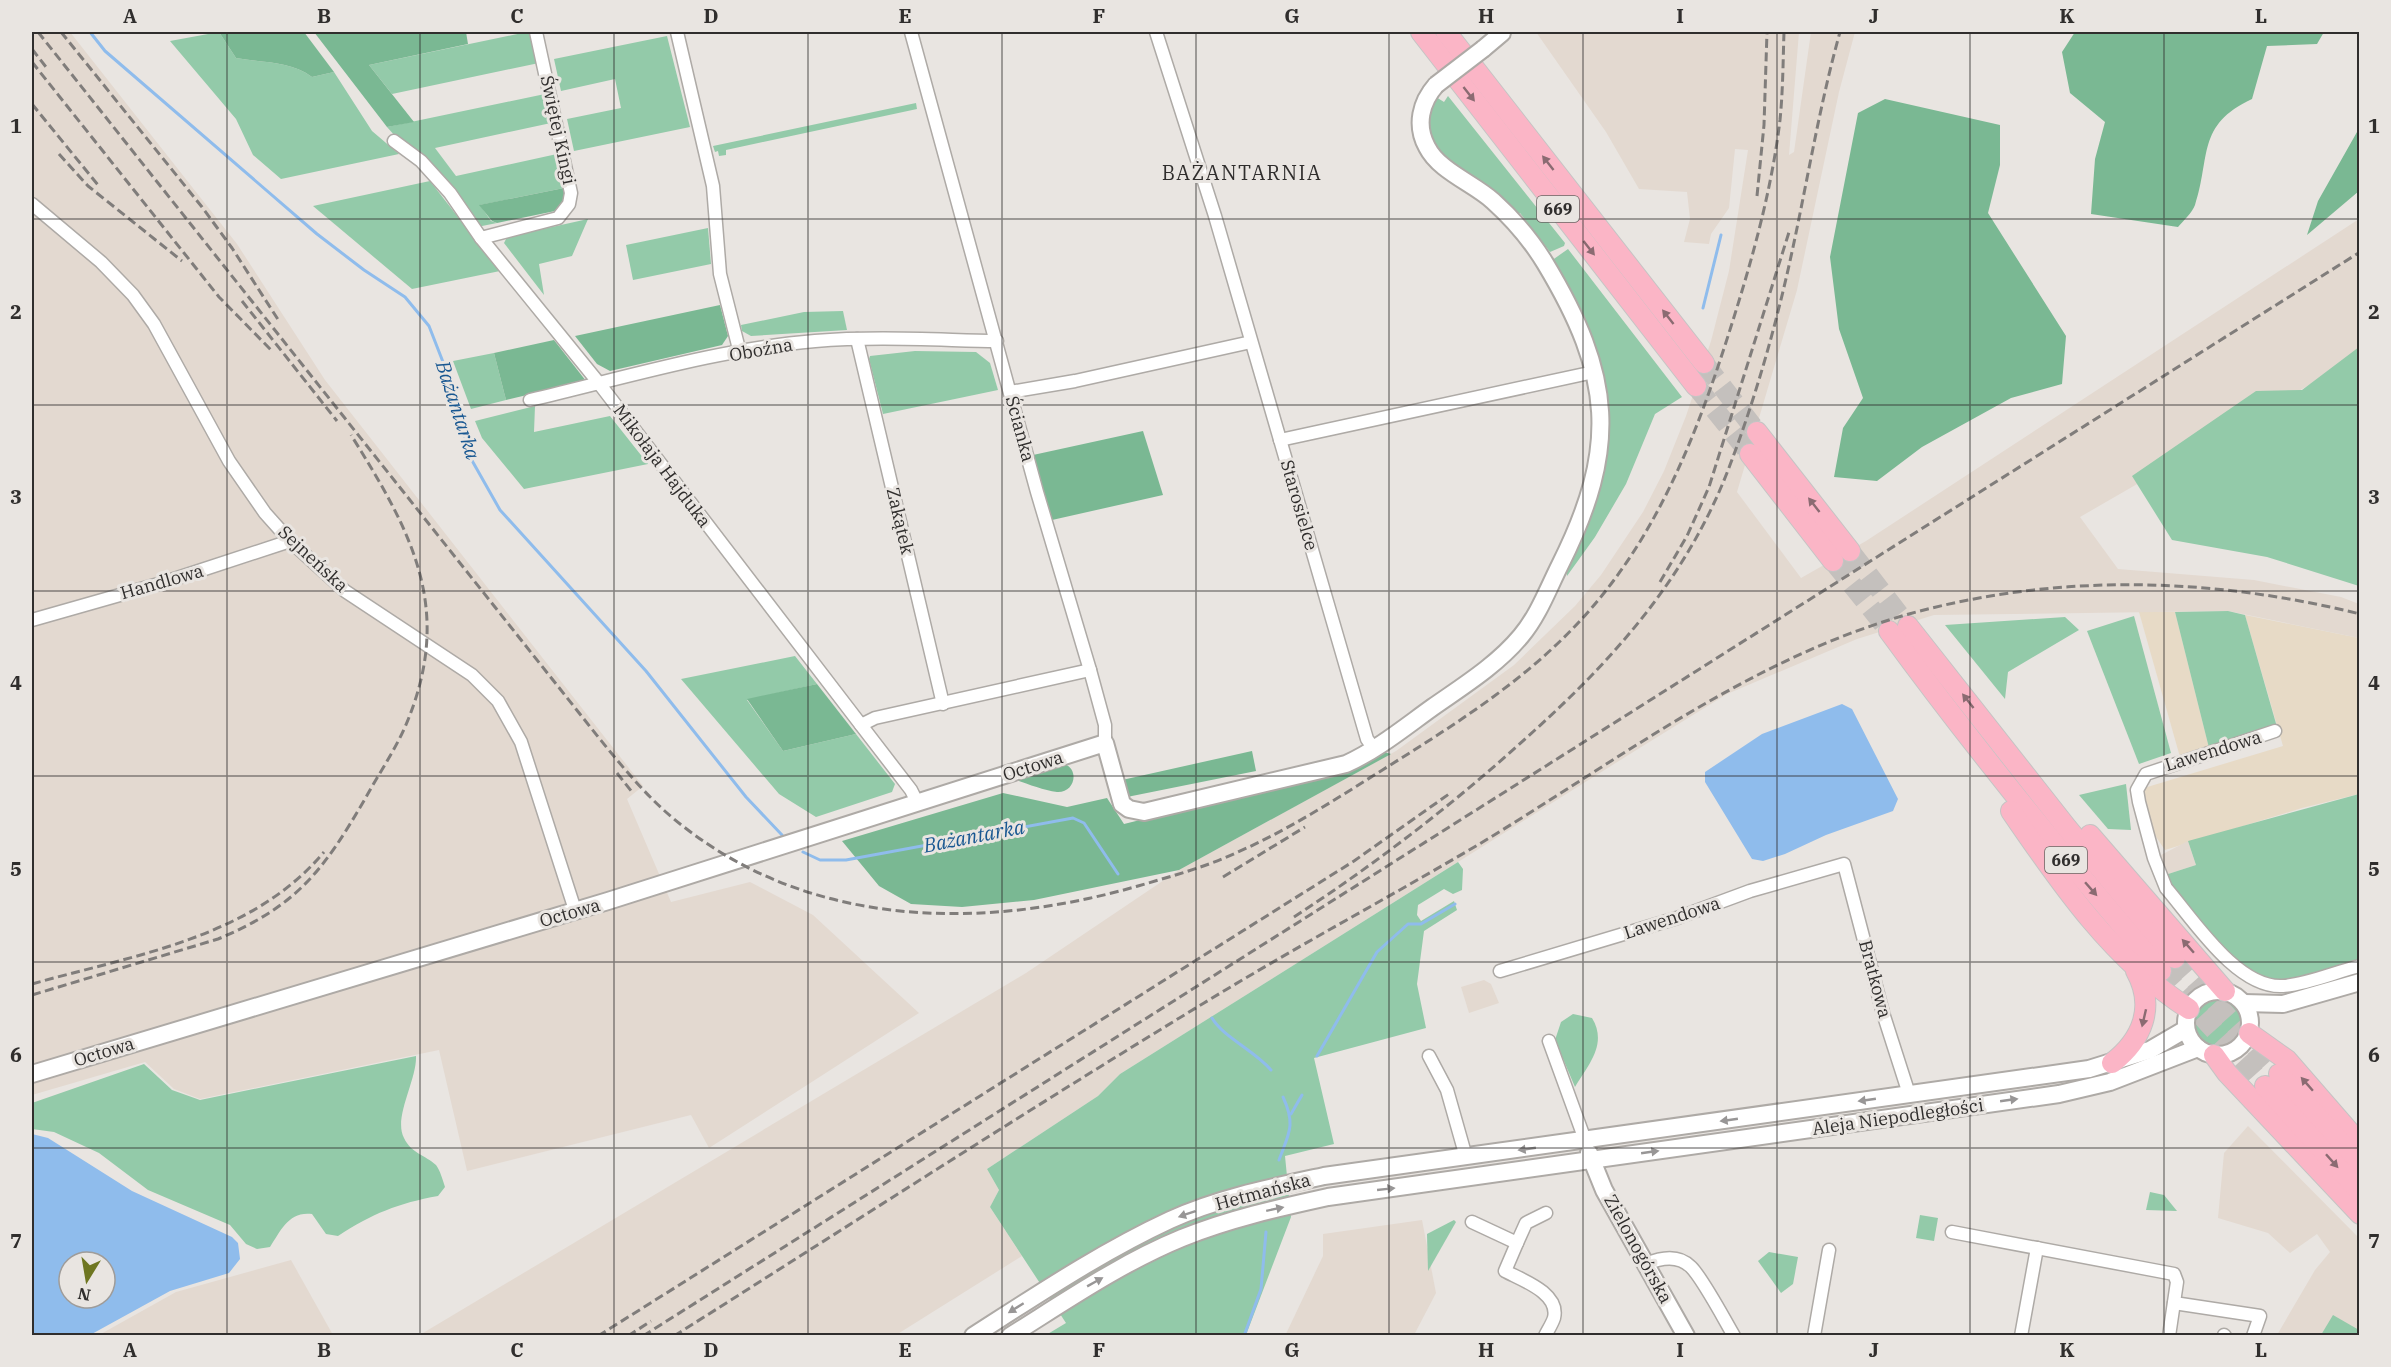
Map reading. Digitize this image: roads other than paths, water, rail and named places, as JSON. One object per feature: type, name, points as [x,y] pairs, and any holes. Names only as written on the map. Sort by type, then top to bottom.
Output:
[{"type":"main road","name":"669","points":[[1421,32],[1696,386]]},
{"type":"main road","name":"669","points":[[1446,32],[1704,363]]},
{"type":"main road","points":[[1750,454],[1842,556],[1756,432]]},
{"type":"main road","name":"669","points":[[1889,632],[1974,746],[2060,854],[2168,964],[2005,747],[1908,626]]},
{"type":"main road","points":[[1974,746],[2008,807],[2046,863],[2132,964],[2163,992],[2189,1009]]},
{"type":"main road","points":[[2005,747],[2053,793],[2225,991]]},
{"type":"main road","points":[[2112,1063],[2133,1044],[2140,1032],[2146,1012],[2143,984],[2132,964]]},
{"type":"main road","points":[[2250,1027],[2286,1060],[2360,1144]]},
{"type":"main road","points":[[2206,1052],[2360,1214]]},
{"type":"main road","points":[[2360,1164],[2272,1080],[2360,1192]]},
{"type":"street","name":"Świętej Kingi","points":[[481,238],[558,218],[569,204],[572,193],[537,32]]},
{"type":"street","points":[[677,32],[711,178],[720,274],[740,353]]},
{"type":"street","name":"Ścianka","points":[[911,32],[1010,392],[1090,670],[1105,725],[1105,743],[1122,804],[1129,809],[1144,812],[1346,764],[1374,749]]},
{"type":"street","name":"Starosielce","points":[[1156,32],[1251,342],[1367,739],[1374,749]]},
{"type":"street","points":[[1374,749],[1504,654],[1522,635],[1541,605],[1576,534],[1588,505],[1595,476],[1601,427],[1594,372],[1575,316],[1530,240],[1492,200],[1441,164],[1427,148],[1420,117],[1428,94],[1436,85],[1483,49],[1502,33],[1500,32]]},
{"type":"street","name":"Mikołaja Hajduka","points":[[393,141],[421,161],[450,193],[481,238],[598,382],[861,724],[911,790],[917,802]]},
{"type":"street","name":"Sejneńska","points":[[32,204],[101,262],[133,295],[166,345],[224,453],[266,513],[290,541],[345,591],[472,675],[498,701],[521,742],[574,910]]},
{"type":"street","name":"Oboźna","points":[[530,400],[598,382],[740,353],[813,341],[857,339],[997,341]]},
{"type":"street","name":"Zakątek","points":[[857,339],[943,704]]},
{"type":"street","points":[[1010,392],[1074,381],[1251,342]]},
{"type":"street","points":[[1280,440],[1594,372]]},
{"type":"street","name":"Handlowa","points":[[32,620],[162,583],[290,541]]},
{"type":"street","points":[[861,724],[875,718],[1090,670]]},
{"type":"street","name":"Lawendowa","points":[[2275,731],[2157,768],[2140,781],[2137,790],[2139,802],[2154,858],[2166,888],[2235,966],[2263,984],[2284,986],[2360,966]]},
{"type":"street","name":"Octowa","points":[[32,1074],[574,910],[1105,743]]},
{"type":"street","name":"Lawendowa","points":[[1500,971],[1677,918],[1750,891],[1844,864]]},
{"type":"street","name":"Bratkowa","points":[[1844,864],[1883,1013],[1909,1094]]},
{"type":"street","points":[[2283,1004],[2250,1027],[2236,1051],[2206,1052],[2186,1029],[2189,1009],[2200,996],[2208,992],[2225,991],[2244,1004],[2283,1004],[2360,982]]},
{"type":"street","points":[[2244,1004],[2250,1027]]},
{"type":"street","name":"Aleja Niepodległości","points":[[1585,1140],[2048,1076],[2112,1063],[2150,1050],[2186,1029]]},
{"type":"street","points":[[1549,1041],[1585,1140]]},
{"type":"street","name":"Aleja Niepodległości","points":[[1592,1161],[2086,1089],[2206,1052]]},
{"type":"street","points":[[1429,1056],[1447,1090],[1466,1158]]},
{"type":"street","name":"Hetmańska","points":[[973,1335],[1086,1265],[1172,1220],[1262,1189],[1324,1176],[1585,1140]]},
{"type":"street","name":"Zielonogórska","points":[[1585,1140],[1604,1190],[1682,1334]]},
{"type":"street","name":"Hetmańska","points":[[1010,1335],[1095,1282],[1181,1238],[1254,1214],[1328,1197],[1592,1161]]},
{"type":"street","points":[[1324,1176],[1328,1197]]},
{"type":"street","points":[[1545,1335],[1554,1316],[1551,1302],[1541,1290],[1505,1271],[1526,1223],[1546,1213]]},
{"type":"street","points":[[1472,1222],[1517,1243]]},
{"type":"street","points":[[1952,1232],[2169,1272],[2177,1278],[2169,1335]]},
{"type":"street","points":[[2021,1335],[2037,1248]]},
{"type":"street","points":[[1814,1335],[1829,1250]]},
{"type":"street","points":[[1646,1264],[1660,1258],[1675,1259],[1690,1266],[1734,1335]]},
{"type":"street","points":[[2174,1303],[2260,1316],[2253,1335]]},
{"type":"water","points":[[1842,704],[1852,709],[1898,799],[1893,811],[1826,835],[1785,854],[1763,861],[1752,859],[1705,782],[1705,772],[1762,734]]},
{"type":"water","points":[[32,1134],[48,1138],[132,1191],[232,1237],[238,1243],[240,1259],[229,1273],[170,1291],[90,1335],[32,1335]]},
{"type":"waterway","name":"Bażantarka","points":[[90,32],[105,51],[317,234],[364,270],[405,297],[429,326],[450,380],[470,457],[500,510],[646,671],[746,797],[782,835]]},
{"type":"waterway","points":[[1703,308],[1721,235]]},
{"type":"waterway","name":"Bażantarka","points":[[803,852],[820,860],[846,860],[1073,818],[1084,823],[1118,874]]},
{"type":"waterway","points":[[1317,1056],[1377,952],[1408,924],[1421,924],[1455,904]]},
{"type":"waterway","name":"Bażantarka","points":[[1212,1018],[1224,1032],[1271,1070]]},
{"type":"waterway","points":[[1291,1114],[1302,1095]]},
{"type":"waterway","name":"Bażantarka","points":[[1279,1160],[1290,1129],[1289,1115],[1283,1097]]},
{"type":"waterway","name":"Bażantarka","points":[[1244,1336],[1261,1289],[1266,1232]]},
{"type":"tunnel","points":[[1704,363],[1757,432]]},
{"type":"tunnel","points":[[1696,386],[1750,454]]},
{"type":"tunnel","points":[[1850,551],[1908,626]]},
{"type":"tunnel","points":[[1833,561],[1889,631]]},
{"type":"tunnel","points":[[2175,958],[2279,1074]]},
{"type":"tunnel","points":[[2161,971],[2265,1086]]},
{"type":"railway","points":[[38,32],[599,738],[660,807],[684,827],[735,861],[789,885],[845,902],[903,911],[962,914],[1021,910],[1080,900],[1189,871],[1257,843],[1294,824],[1478,708],[1537,662],[1590,610],[1635,550],[1670,487],[1699,421],[1723,352],[1755,244],[1777,145],[1784,32]]},
{"type":"railway","points":[[61,32],[202,207],[232,248],[279,321]]},
{"type":"railway","points":[[1757,196],[1764,125],[1767,32]]},
{"type":"railway","points":[[1294,917],[1388,851],[1507,756],[1595,672],[1623,641],[1673,576],[1714,504],[1748,415],[1764,364],[1784,287],[1819,117],[1840,32]]},
{"type":"railway","points":[[32,49],[46,67]]},
{"type":"railway","points":[[32,62],[219,297],[273,352]]},
{"type":"railway","points":[[32,104],[98,185]]},
{"type":"railway","points":[[59,154],[88,186],[182,261]]},
{"type":"railway","points":[[1660,582],[1687,536],[1709,487],[1790,229]]},
{"type":"railway","points":[[643,1336],[2360,252]]},
{"type":"railway","points":[[242,301],[337,421]]},
{"type":"railway","points":[[32,995],[218,939],[268,913],[305,884],[321,866],[350,824],[391,754],[405,727],[420,685],[426,646],[426,610],[420,575],[409,540],[393,506],[351,435]]},
{"type":"railway","points":[[674,1336],[1204,1003],[1476,846],[1685,715],[1794,657],[1850,633],[1909,614],[1965,601],[2077,586],[2191,587],[2304,602],[2360,614]]},
{"type":"railway","points":[[617,773],[632,792]]},
{"type":"railway","points":[[598,1336],[1354,861],[1449,794]]},
{"type":"railway","points":[[1223,877],[1305,827]]},
{"type":"railway","points":[[32,984],[150,952],[227,924],[262,905],[295,881],[324,852]]},
{"type":"railway","points":[[628,1336],[651,1321]]},
{"type":"district","name":"BAŻANTARNIA","points":[[1242,173]]}]
